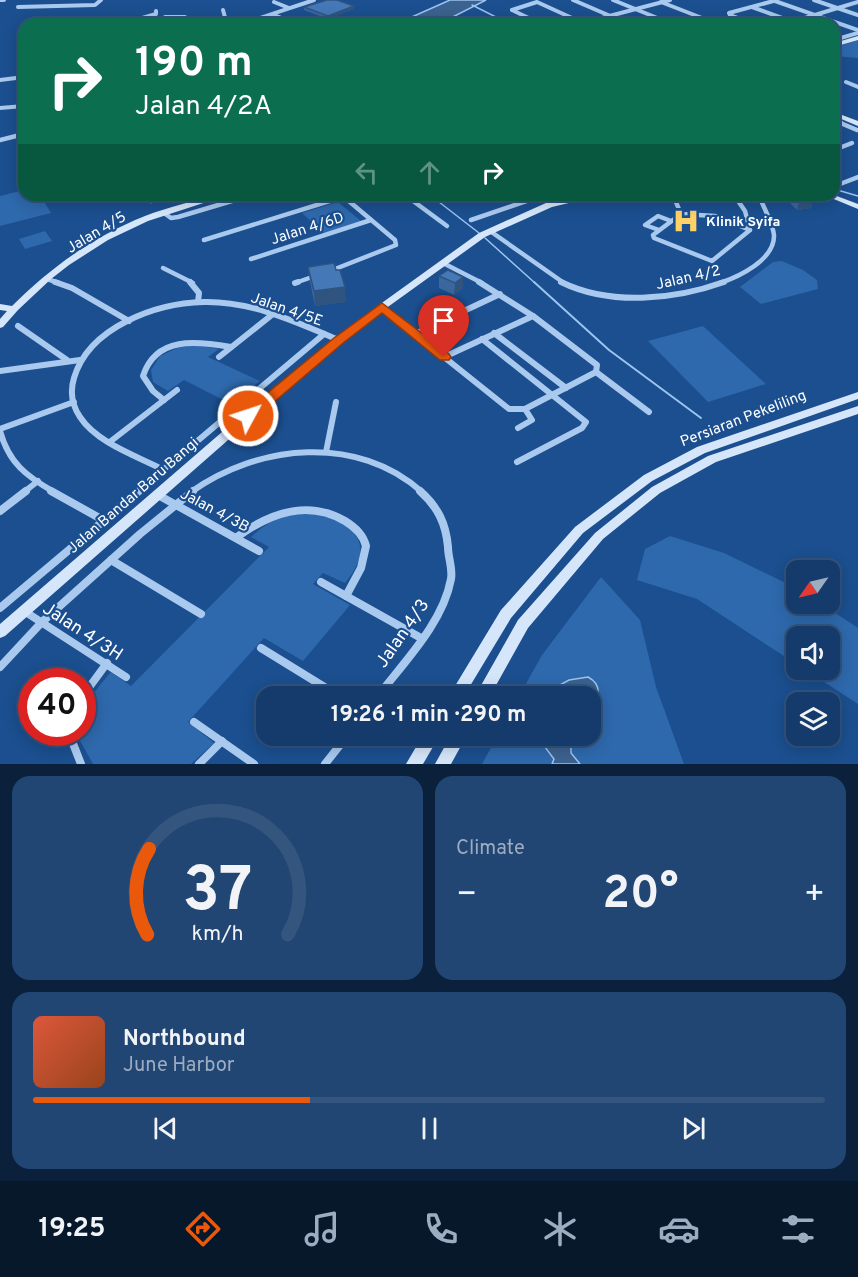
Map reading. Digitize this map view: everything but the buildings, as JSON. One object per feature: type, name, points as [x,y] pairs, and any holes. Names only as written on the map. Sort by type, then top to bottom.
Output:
[{"type":"street","points":[[23,0],[18,7],[100,2]]},
{"type":"street","points":[[28,7],[33,0]]},
{"type":"street","points":[[251,13],[262,17],[314,0]]},
{"type":"street","points":[[532,0],[570,18]]},
{"type":"street","points":[[573,0],[614,18]]},
{"type":"street","points":[[613,0],[657,18]]},
{"type":"street","points":[[654,0],[702,18]]},
{"type":"street","points":[[602,18],[670,0]]},
{"type":"street","points":[[738,18],[729,13],[776,0],[824,18]]},
{"type":"street","points":[[814,0],[858,15]]},
{"type":"street","points":[[806,18],[858,1]]},
{"type":"street","points":[[274,2],[289,8]]},
{"type":"street","points":[[529,18],[512,10],[537,2]]},
{"type":"street","points":[[752,7],[781,18]]},
{"type":"street","points":[[224,10],[225,18]]},
{"type":"street","points":[[143,18],[156,14],[156,11]]},
{"type":"street","points":[[274,15],[282,18]]},
{"type":"street","points":[[165,17],[186,18]]},
{"type":"street","points":[[840,24],[858,31]]},
{"type":"street","points":[[840,36],[858,31]]},
{"type":"street","points":[[840,43],[858,38]]},
{"type":"street","points":[[0,80],[18,78]]},
{"type":"street","points":[[846,82],[858,87]]},
{"type":"street","points":[[0,108],[18,106]]},
{"type":"street","points":[[840,119],[858,124]]},
{"type":"street","points":[[840,120],[857,130]]},
{"type":"street","points":[[0,140],[18,136]]},
{"type":"street","points":[[840,148],[852,143]]},
{"type":"street","points":[[840,184],[858,177]]},
{"type":"street","points":[[840,200],[858,207]]},
{"type":"street","name":"Jalan 4/5","points":[[0,325],[13,309],[47,279],[80,255],[127,227],[204,201]]},
{"type":"street","points":[[164,213],[171,218],[178,217],[232,201]]},
{"type":"street","points":[[204,240],[330,201]]},
{"type":"street","points":[[295,283],[391,249],[396,242],[351,201]]},
{"type":"street","points":[[413,201],[447,226]]},
{"type":"street","points":[[471,220],[522,201]]},
{"type":"street","points":[[543,201],[549,205]]},
{"type":"street","name":"Jalan Bandar Baru Bangi","points":[[0,632],[339,340],[382,307],[490,231],[549,205],[566,201]]},
{"type":"street","points":[[676,201],[681,214]]},
{"type":"street","points":[[739,201],[750,224],[750,230]]},
{"type":"street","name":"Jalan 4/2","points":[[490,231],[559,280],[580,290],[624,298],[669,296],[703,289],[737,276],[758,263],[768,253],[774,235],[761,201]]},
{"type":"street","points":[[681,214],[715,216],[750,230],[712,261],[654,238],[653,235],[681,214]]},
{"type":"street","points":[[659,230],[645,225],[658,216],[671,221]]},
{"type":"street","name":"Jalan 4/6D","points":[[251,259],[371,220]]},
{"type":"street","points":[[443,263],[500,294],[533,316],[597,364],[596,372]]},
{"type":"street","points":[[163,268],[194,284],[200,293],[198,302]]},
{"type":"street","points":[[47,279],[72,288],[129,321]]},
{"type":"street","points":[[415,334],[500,294]]},
{"type":"street","name":"Jalan 4/5E","points":[[80,360],[107,333],[129,321],[167,307],[198,302],[229,303],[273,314],[339,340]]},
{"type":"street","points":[[0,307],[13,309]]},
{"type":"street","points":[[382,307],[509,409],[525,409],[596,372]]},
{"type":"street","points":[[219,357],[273,314]]},
{"type":"street","points":[[444,357],[533,316]]},
{"type":"street","points":[[18,326],[67,360]]},
{"type":"street","points":[[494,333],[566,388]]},
{"type":"street","points":[[0,608],[324,334]]},
{"type":"street","points":[[482,339],[586,422],[582,428],[517,462]]},
{"type":"street","points":[[164,400],[146,383],[143,376],[145,365],[150,359],[169,347],[181,343],[210,342],[231,347]]},
{"type":"street","points":[[0,371],[80,360],[74,376],[74,402],[82,420],[111,441],[164,470]]},
{"type":"street","points":[[596,372],[649,412]]},
{"type":"street","points":[[111,441],[177,390]]},
{"type":"street","name":"Persiaran Pekeliling","points":[[462,686],[506,614],[579,530],[648,478],[700,450],[858,395]]},
{"type":"street","points":[[74,402],[0,430],[5,450],[20,467],[38,481],[104,520]]},
{"type":"street","points":[[326,452],[336,402]]},
{"type":"street","points":[[518,428],[532,420],[525,409]]},
{"type":"street","points":[[818,409],[821,415],[829,419]]},
{"type":"street","name":"Persiaran Pekeliling","points":[[488,686],[523,624],[599,536],[656,490],[712,459],[858,410]]},
{"type":"street","name":"Jalan 4/3","points":[[0,667],[42,622],[111,560],[214,477],[238,464],[279,454],[326,452],[359,458],[393,471],[418,489],[433,505],[445,525],[452,578],[442,606],[385,686]]},
{"type":"street","points":[[0,511],[38,481]]},
{"type":"street","name":"Jalan 4/3B","points":[[158,495],[259,551]]},
{"type":"street","points":[[237,537],[269,515],[289,510],[314,509],[342,519],[359,531],[366,544],[361,571],[346,596]]},
{"type":"street","points":[[111,560],[201,614]]},
{"type":"street","points":[[321,582],[421,638]]},
{"type":"street","name":"Jalan 4/3H","points":[[24,611],[126,677]]},
{"type":"street","points":[[261,648],[323,686]]},
{"type":"street","points":[[96,678],[107,663]]},
{"type":"street","points":[[194,722],[254,764]]},
{"type":"street","points":[[199,764],[222,741]]},
{"type":"street","points":[[74,746],[81,764]]},
{"type":"street","points":[[325,764],[339,746]]},
{"type":"street","points":[[414,764],[425,746]]},
{"type":"street","points":[[443,764],[453,746]]},
{"type":"shaded area","points":[[450,0],[486,0],[451,18],[410,18]]},
{"type":"shaded area","points":[[858,40],[858,58],[840,56],[840,46]]},
{"type":"shaded area","points":[[18,192],[18,201],[44,201],[51,213],[0,226],[0,196]]},
{"type":"shaded area","points":[[338,202],[361,221],[324,233],[302,213]]},
{"type":"shaded area","points":[[45,231],[52,241],[25,249],[19,239]]},
{"type":"shaded area","points":[[782,261],[803,270],[817,280],[818,289],[761,304],[740,287],[773,262]]},
{"type":"shaded area","points":[[703,326],[766,384],[708,402],[648,341]]},
{"type":"shaded area","points":[[184,345],[219,349],[208,357],[260,381],[231,404],[184,380],[168,391],[153,382],[151,370],[160,356]]},
{"type":"shaded area","points":[[297,512],[314,514],[329,518],[352,531],[359,541],[360,553],[356,567],[345,583],[323,573],[313,584],[350,605],[303,661],[264,638],[188,722],[214,743],[191,764],[93,764],[83,746],[96,746],[96,690],[99,686],[111,672],[131,686],[269,547],[251,537],[261,528]]},
{"type":"shaded area","points":[[670,536],[724,553],[786,583],[786,614],[837,614],[858,628],[858,704],[821,680],[840,680],[840,626],[786,626],[786,657],[697,599],[637,580],[645,549]]},
{"type":"shaded area","points":[[601,577],[640,620],[656,687],[684,764],[482,764],[492,746],[601,746],[601,686],[525,686],[542,655]]},
{"type":"shaded area","points":[[588,677],[596,686],[558,686],[569,680]]},
{"type":"shaded area","points":[[544,746],[571,746],[571,753],[580,764],[552,764],[554,759]]},
{"type":"waterway","points":[[472,5],[498,18]]},
{"type":"waterway","points":[[840,191],[858,196]]},
{"type":"waterway","points":[[438,201],[479,233]]},
{"type":"waterway","points":[[485,238],[535,283]]},
{"type":"waterway","points":[[534,282],[609,350],[701,418]]},
{"type":"place","name":"Klinik Syifa","points":[[686,221]]},
{"type":"route","points":[[248,416],[382,307],[444,357]]}]
